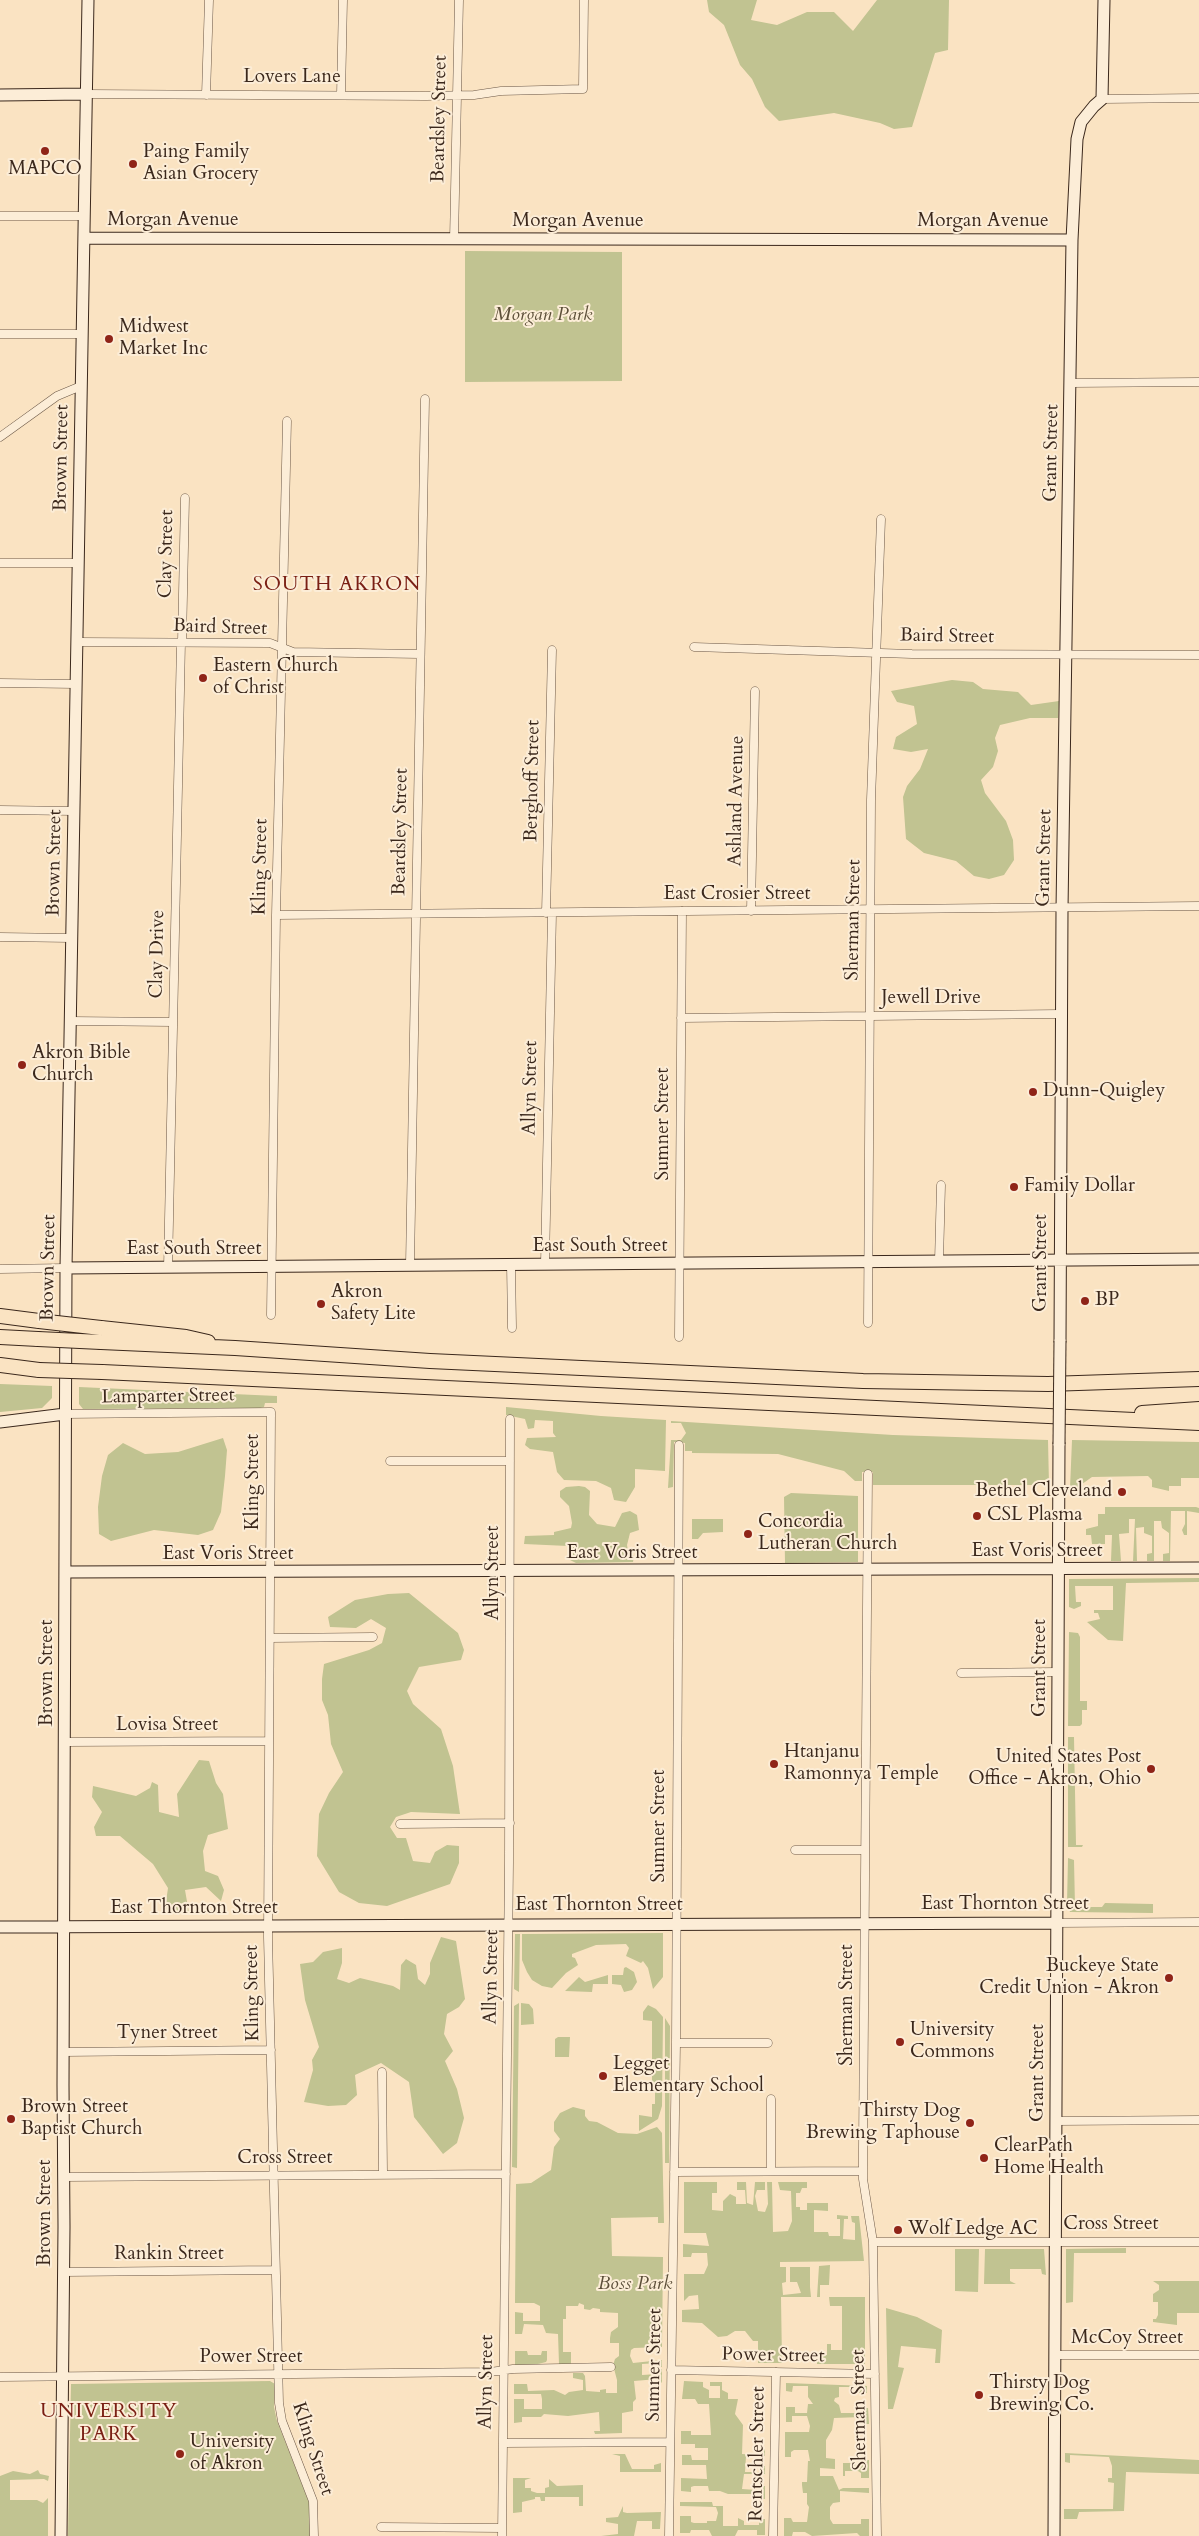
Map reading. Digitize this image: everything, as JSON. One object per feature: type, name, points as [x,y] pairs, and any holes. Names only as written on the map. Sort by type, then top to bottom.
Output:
[{"type":"highway","points":[[0,1316],[186,1337],[236,1348]]},
{"type":"highway","points":[[0,1337],[236,1348],[430,1361],[863,1381],[1048,1384],[1196,1379]]},
{"type":"highway","points":[[0,1365],[39,1370]]},
{"type":"highway","points":[[0,1371],[102,1372],[1199,1423]]},
{"type":"highway","points":[[1074,1417],[1199,1409]]},
{"type":"main road","name":"Brown Street","points":[[61,2536],[64,2272],[66,1268],[88,0]]},
{"type":"main road","points":[[1102,99],[1104,0]]},
{"type":"main road","name":"Lovers Lane","points":[[0,95],[86,94]]},
{"type":"main road","name":"Grant Street","points":[[1054,2536],[1061,1014],[1072,240],[1077,139],[1081,122],[1102,99]]},
{"type":"main road","name":"Morgan Avenue","points":[[84,238],[1072,240]]},
{"type":"main road","name":"East South Street","points":[[66,1268],[511,1264],[679,1265],[1199,1259]]},
{"type":"main road","points":[[0,1422],[65,1414]]},
{"type":"main road","name":"East Voris Street","points":[[66,1572],[269,1573],[1199,1568]]},
{"type":"main road","name":"East Thornton Street","points":[[0,1928],[865,1922],[1057,1923]]},
{"type":"street","points":[[206,95],[209,0]]},
{"type":"street","points":[[341,95],[343,0]]},
{"type":"street","name":"Beardsley Street","points":[[454,240],[459,0]]},
{"type":"street","name":"Lovers Lane","points":[[86,94],[457,96],[501,91],[583,89],[584,0]]},
{"type":"street","points":[[1102,99],[1199,98]]},
{"type":"street","name":"Morgan Avenue","points":[[0,216],[84,216]]},
{"type":"street","points":[[0,334],[82,334]]},
{"type":"street","points":[[1071,383],[1199,382]]},
{"type":"street","points":[[0,437],[57,396],[81,386]]},
{"type":"street","name":"Beardsley Street","points":[[410,1265],[426,399]]},
{"type":"street","name":"Kling Street","points":[[271,1315],[276,915],[287,421]]},
{"type":"street","name":"Clay Street","points":[[182,642],[185,498]]},
{"type":"street","name":"Sherman Street","points":[[868,1323],[870,910],[875,652],[881,519]]},
{"type":"street","points":[[0,563],[78,563]]},
{"type":"street","name":"Baird Street","points":[[77,642],[270,644],[293,652],[308,653],[420,654]]},
{"type":"street","name":"Clay Drive","points":[[168,1268],[182,642]]},
{"type":"street","name":"Baird Street","points":[[694,646],[875,652],[1199,655]]},
{"type":"street","name":"Berghoff Street","points":[[549,913],[552,650]]},
{"type":"street","points":[[0,683],[76,684]]},
{"type":"street","name":"Ashland Avenue","points":[[751,911],[755,691]]},
{"type":"street","points":[[0,810],[74,810]]},
{"type":"street","name":"East Crosier Street","points":[[276,915],[1062,909],[1199,906]]},
{"type":"street","name":"Sumner Street","points":[[679,1337],[682,911]]},
{"type":"street","name":"Allyn Street","points":[[545,1264],[549,913]]},
{"type":"street","points":[[0,937],[72,938]]},
{"type":"street","name":"Jewell Drive","points":[[681,1018],[1061,1014]]},
{"type":"street","points":[[70,1022],[173,1022]]},
{"type":"street","points":[[939,1262],[941,1185]]},
{"type":"street","points":[[511,1264],[512,1328]]},
{"type":"street","name":"East South Street","points":[[0,1268],[66,1268]]},
{"type":"street","name":"Kling Street","points":[[271,1412],[268,1926],[278,2374],[281,2416],[313,2502],[314,2536]]},
{"type":"street","name":"Lamparter Street","points":[[65,1414],[271,1412]]},
{"type":"street","name":"Allyn Street","points":[[502,2532],[510,1824],[510,1419]]},
{"type":"street","name":"Sumner Street","points":[[669,2536],[676,2043],[679,1445]]},
{"type":"street","points":[[390,1461],[510,1461]]},
{"type":"street","name":"Sherman Street","points":[[868,1474],[863,2171],[873,2242],[877,2536]]},
{"type":"street","points":[[270,1638],[373,1637]]},
{"type":"street","points":[[961,1673],[1058,1672]]},
{"type":"street","name":"Lovisa Street","points":[[66,1742],[269,1741]]},
{"type":"street","points":[[400,1824],[510,1824]]},
{"type":"street","points":[[795,1850],[865,1850]]},
{"type":"street","name":"East Thornton Street","points":[[1057,1923],[1199,1922]]},
{"type":"street","points":[[676,2043],[768,2043]]},
{"type":"street","name":"Tyner Street","points":[[63,2052],[271,2050]]},
{"type":"street","points":[[382,2072],[383,2174]]},
{"type":"street","points":[[771,2099],[771,2171]]},
{"type":"street","points":[[1056,2121],[1199,2120]]},
{"type":"street","points":[[674,2172],[863,2171]]},
{"type":"street","name":"Cross Street","points":[[64,2176],[506,2174]]},
{"type":"street","name":"Cross Street","points":[[873,2242],[1199,2242]]},
{"type":"street","name":"Rankin Street","points":[[64,2272],[275,2270]]},
{"type":"street","name":"McCoy Street","points":[[1055,2355],[1199,2355]]},
{"type":"street","name":"Power Street","points":[[0,2377],[503,2372],[513,2369],[611,2367]]},
{"type":"street","name":"Power Street","points":[[671,2370],[875,2374]]},
{"type":"street","name":"Rentschler Street","points":[[773,2536],[776,2372]]},
{"type":"street","points":[[503,2443],[670,2442]]},
{"type":"street","points":[[381,2527],[502,2532]]},
{"type":"green space","points":[[707,0],[757,0],[751,20],[777,25],[807,12],[834,12],[853,31],[877,0],[949,0],[948,50],[935,53],[912,127],[894,129],[880,123],[834,113],[779,121],[765,107],[752,79],[740,65],[724,25],[709,12]]},
{"type":"green space","name":"Morgan Park","points":[[465,251],[622,252],[622,381],[465,382]]},
{"type":"green space","points":[[952,680],[973,682],[983,689],[1018,692],[1031,705],[1059,701],[1058,718],[1030,718],[1000,725],[995,738],[998,751],[993,767],[981,780],[985,793],[1006,821],[1013,840],[1014,860],[1004,875],[989,879],[974,876],[956,861],[924,853],[906,839],[903,797],[907,786],[920,769],[928,749],[911,752],[893,749],[896,737],[917,724],[914,706],[897,702],[891,691]]},
{"type":"green space","points":[[0,1384],[52,1386],[52,1398],[42,1408],[0,1412]]},
{"type":"green space","points":[[79,1387],[277,1396],[277,1403],[265,1403],[264,1407],[260,1408],[83,1409],[79,1404]]},
{"type":"green space","points":[[506,1407],[666,1420],[665,1471],[635,1469],[635,1487],[626,1502],[614,1500],[611,1488],[596,1481],[564,1480],[557,1472],[553,1452],[530,1449],[525,1445],[527,1438],[556,1437],[553,1433],[553,1421],[535,1420],[534,1428],[528,1429],[525,1419],[506,1415]]},
{"type":"green space","points":[[671,1421],[893,1435],[1048,1440],[1049,1485],[873,1485],[873,1472],[862,1472],[862,1481],[855,1481],[844,1471],[778,1454],[692,1453],[692,1451],[685,1451],[685,1443],[674,1442],[673,1487],[668,1488],[671,1440],[681,1440],[686,1433],[681,1423],[671,1423]]},
{"type":"green space","points":[[223,1438],[227,1450],[225,1476],[221,1512],[213,1530],[198,1535],[154,1530],[111,1541],[99,1534],[98,1507],[102,1476],[108,1455],[123,1443],[145,1454],[178,1452]]},
{"type":"green space","points":[[1072,1440],[1199,1442],[1199,1478],[1181,1478],[1181,1486],[1169,1486],[1169,1491],[1152,1487],[1152,1480],[1148,1476],[1092,1477],[1075,1489],[1070,1489]]},
{"type":"green space","points":[[566,1487],[585,1487],[590,1491],[589,1515],[597,1524],[615,1527],[622,1513],[630,1511],[637,1515],[639,1530],[630,1533],[627,1545],[628,1551],[634,1556],[633,1562],[576,1563],[570,1560],[568,1546],[524,1544],[525,1536],[554,1535],[554,1532],[571,1528],[569,1506],[560,1497],[560,1491]]},
{"type":"green space","points":[[791,1493],[858,1496],[858,1562],[785,1563],[784,1497]]},
{"type":"green space","points":[[1105,1507],[1196,1507],[1199,1508],[1199,1513],[1187,1511],[1187,1535],[1184,1535],[1182,1530],[1185,1524],[1185,1511],[1171,1511],[1170,1561],[1163,1561],[1163,1554],[1169,1553],[1169,1533],[1162,1528],[1161,1521],[1154,1521],[1154,1561],[1147,1561],[1147,1554],[1152,1553],[1152,1536],[1144,1533],[1144,1527],[1136,1528],[1137,1561],[1133,1561],[1135,1519],[1129,1519],[1129,1533],[1119,1534],[1121,1561],[1111,1561],[1112,1535],[1105,1535],[1105,1544],[1092,1544],[1091,1535],[1086,1535],[1086,1529],[1098,1526],[1098,1514],[1105,1514]]},
{"type":"green space","points":[[692,1519],[723,1519],[723,1532],[703,1533],[698,1539],[692,1539]]},
{"type":"green space","points":[[1199,1578],[1199,1582],[1126,1583],[1123,1641],[1108,1640],[1087,1622],[1100,1619],[1098,1613],[1094,1613],[1094,1610],[1113,1610],[1113,1586],[1075,1586],[1076,1602],[1081,1602],[1081,1606],[1074,1609],[1069,1607],[1069,1579]]},
{"type":"green space","points":[[409,1593],[458,1633],[464,1650],[461,1660],[419,1667],[407,1691],[413,1704],[441,1729],[453,1766],[460,1814],[411,1812],[396,1817],[390,1827],[397,1838],[406,1838],[413,1861],[430,1863],[435,1852],[447,1845],[459,1846],[459,1863],[450,1884],[387,1906],[359,1903],[339,1892],[317,1856],[319,1814],[329,1793],[343,1772],[331,1744],[328,1715],[322,1700],[322,1679],[324,1664],[369,1650],[382,1643],[386,1628],[371,1619],[356,1628],[330,1627],[328,1617],[355,1600],[388,1594]]},
{"type":"green space","points":[[1069,1632],[1078,1633],[1080,1637],[1080,1701],[1087,1701],[1087,1710],[1082,1710],[1082,1724],[1080,1726],[1068,1726]]},
{"type":"green space","points":[[1068,1737],[1074,1737],[1076,1845],[1083,1845],[1082,1847],[1068,1847]]},
{"type":"green space","points":[[199,1760],[209,1761],[216,1783],[223,1794],[228,1829],[208,1835],[203,1851],[205,1871],[218,1876],[224,1890],[221,1901],[206,1887],[185,1890],[189,1913],[165,1909],[168,1888],[153,1864],[120,1836],[96,1836],[94,1827],[102,1812],[92,1797],[93,1786],[136,1796],[150,1788],[152,1782],[158,1785],[159,1812],[179,1817],[177,1794]]},
{"type":"green space","points":[[1068,1858],[1074,1860],[1075,1907],[1102,1907],[1105,1903],[1153,1904],[1153,1913],[1070,1912],[1067,1904]]},
{"type":"green space","points":[[663,1933],[663,1977],[653,1989],[648,1968],[643,1961],[641,1963],[626,1956],[629,1948],[626,1944],[596,1945],[572,1954],[578,1965],[566,1973],[552,1988],[542,1986],[532,1980],[522,1960],[522,1934]]},
{"type":"green space","points":[[515,1934],[520,1934],[519,1992],[514,1989]]},
{"type":"green space","points":[[441,1937],[456,1941],[465,1999],[459,2007],[447,2014],[444,2034],[453,2051],[445,2061],[457,2089],[464,2118],[457,2143],[443,2154],[414,2117],[409,2082],[381,2063],[355,2075],[357,2095],[346,2105],[328,2106],[304,2102],[313,2070],[312,2060],[319,2047],[305,2000],[300,1964],[313,1962],[323,1952],[342,1948],[342,1963],[337,1979],[349,1983],[360,1978],[393,1986],[400,1990],[401,1965],[406,1959],[416,1965],[418,1979],[425,1985],[430,1974],[430,1963]]},
{"type":"green space","points":[[626,1967],[634,1972],[637,1982],[632,1990],[624,1992],[621,1985],[612,1984],[612,1975],[623,1975],[624,1968]]},
{"type":"green space","points":[[608,1975],[608,1984],[593,1984],[592,1992],[565,1991],[579,1977],[585,1982]]},
{"type":"green space","points":[[519,2003],[517,2168],[512,2167],[514,2006]]},
{"type":"green space","points":[[521,2003],[529,2004],[533,2009],[534,2024],[521,2025]]},
{"type":"green space","points":[[648,2005],[656,2009],[663,2017],[662,2106],[658,2119],[639,2131],[639,2115],[652,2117],[652,2104],[655,2104],[655,2091],[652,2090],[652,2021],[643,2020],[643,2012]]},
{"type":"green space","points":[[665,2018],[670,2026],[669,2163],[665,2163]]},
{"type":"green space","points":[[558,2037],[570,2037],[569,2057],[555,2057],[555,2039]]},
{"type":"green space","name":"Boss Park","points":[[573,2107],[585,2110],[585,2116],[589,2121],[597,2122],[618,2133],[637,2134],[657,2127],[662,2133],[664,2223],[658,2223],[658,2217],[611,2218],[612,2256],[663,2257],[662,2347],[634,2348],[631,2350],[630,2356],[633,2363],[662,2360],[662,2367],[658,2366],[658,2363],[642,2364],[642,2375],[658,2374],[658,2369],[662,2369],[662,2383],[658,2379],[634,2381],[636,2399],[633,2402],[633,2411],[622,2413],[622,2433],[595,2434],[594,2431],[600,2431],[599,2412],[568,2416],[544,2414],[541,2417],[522,2417],[522,2422],[514,2423],[514,2399],[524,2399],[524,2409],[542,2409],[542,2399],[541,2394],[514,2394],[514,2384],[527,2384],[528,2391],[554,2390],[565,2395],[569,2392],[583,2390],[583,2380],[573,2378],[573,2373],[583,2373],[586,2391],[600,2392],[600,2390],[606,2389],[606,2393],[617,2393],[617,2380],[613,2365],[615,2359],[619,2356],[619,2343],[610,2343],[610,2338],[611,2332],[618,2327],[618,2313],[600,2312],[600,2309],[593,2308],[590,2310],[584,2309],[584,2305],[579,2303],[578,2306],[566,2306],[566,2319],[563,2319],[563,2352],[571,2352],[571,2364],[559,2364],[558,2334],[546,2333],[543,2325],[524,2324],[522,2334],[515,2334],[515,2312],[523,2313],[523,2321],[540,2321],[540,2306],[534,2303],[515,2303],[516,2184],[531,2183],[551,2170],[554,2147],[560,2139],[554,2131],[554,2122],[560,2113]]},
{"type":"green space","points":[[684,2182],[717,2182],[717,2193],[712,2193],[712,2210],[723,2211],[723,2201],[730,2194],[736,2197],[736,2204],[746,2204],[745,2190],[737,2190],[737,2182],[746,2182],[747,2203],[753,2205],[755,2182],[765,2182],[765,2190],[757,2190],[755,2196],[758,2211],[765,2212],[768,2204],[767,2182],[772,2182],[773,2232],[788,2231],[792,2221],[791,2191],[780,2190],[778,2182],[807,2182],[807,2188],[802,2188],[800,2193],[796,2193],[796,2207],[800,2207],[800,2210],[807,2210],[807,2203],[828,2203],[828,2211],[814,2210],[814,2232],[828,2232],[829,2236],[840,2236],[840,2219],[837,2219],[837,2215],[848,2216],[848,2219],[844,2219],[843,2239],[855,2240],[855,2223],[852,2222],[851,2216],[859,2216],[864,2261],[780,2262],[780,2267],[786,2267],[786,2282],[782,2283],[783,2295],[801,2293],[797,2282],[790,2282],[790,2267],[810,2267],[811,2297],[781,2297],[782,2363],[758,2363],[758,2341],[753,2341],[745,2331],[735,2331],[727,2336],[718,2337],[702,2323],[682,2322],[682,2310],[699,2309],[698,2295],[689,2296],[684,2301],[684,2274],[704,2274],[708,2265],[707,2253],[692,2253],[691,2257],[683,2257],[683,2244],[709,2246],[706,2233],[684,2233]]},
{"type":"green space","points":[[1126,2248],[1126,2253],[1074,2253],[1073,2302],[1066,2303],[1066,2249]]},
{"type":"green space","points":[[955,2249],[979,2249],[978,2292],[955,2291]]},
{"type":"green space","points":[[985,2249],[1044,2249],[1046,2275],[1042,2274],[1041,2269],[1010,2269],[1010,2281],[1016,2284],[984,2284]]},
{"type":"green space","points":[[830,2265],[829,2285],[820,2285],[820,2297],[817,2297],[819,2266]]},
{"type":"green space","points":[[1153,2281],[1199,2281],[1199,2313],[1177,2313],[1177,2325],[1153,2322],[1153,2319],[1156,2319],[1158,2315],[1158,2302],[1153,2302],[1153,2294],[1159,2290],[1159,2285]]},
{"type":"green space","points":[[829,2297],[865,2297],[865,2364],[817,2364],[817,2355],[827,2355],[827,2344],[831,2344],[831,2350],[842,2350],[842,2306],[830,2306]]},
{"type":"green space","points":[[886,2308],[917,2317],[942,2330],[940,2363],[935,2363],[936,2349],[901,2346],[898,2367],[904,2368],[893,2409],[888,2409]]},
{"type":"green space","points":[[515,2351],[527,2351],[528,2355],[541,2355],[542,2351],[547,2351],[547,2360],[546,2362],[534,2365],[515,2365]]},
{"type":"green space","name":"University of Akron","points":[[270,2381],[275,2384],[274,2407],[277,2421],[310,2505],[311,2536],[68,2536],[71,2384]]},
{"type":"green space","points":[[684,2381],[703,2382],[703,2387],[709,2390],[709,2398],[720,2398],[720,2386],[710,2386],[710,2382],[722,2382],[722,2390],[728,2393],[728,2399],[738,2399],[735,2414],[743,2425],[742,2454],[757,2455],[760,2454],[760,2449],[765,2449],[765,2456],[746,2456],[745,2472],[760,2472],[760,2466],[765,2466],[765,2474],[744,2474],[742,2489],[756,2490],[761,2486],[765,2486],[765,2499],[760,2499],[760,2495],[756,2494],[728,2494],[720,2491],[709,2491],[708,2486],[691,2487],[691,2492],[681,2491],[681,2478],[707,2479],[706,2465],[682,2465],[682,2455],[691,2455],[692,2460],[708,2460],[708,2448],[695,2448],[695,2444],[681,2444],[681,2431],[691,2431],[691,2435],[711,2435],[709,2404],[698,2404],[695,2399],[682,2399]]},
{"type":"green space","points":[[786,2383],[867,2386],[867,2393],[858,2393],[858,2387],[839,2387],[839,2397],[835,2398],[834,2401],[839,2405],[841,2413],[861,2413],[861,2408],[868,2408],[869,2424],[861,2424],[861,2417],[834,2418],[832,2430],[826,2440],[826,2458],[835,2459],[835,2469],[820,2468],[820,2476],[833,2476],[839,2490],[843,2488],[869,2488],[869,2493],[840,2491],[840,2502],[833,2503],[830,2507],[830,2519],[833,2524],[861,2524],[861,2519],[869,2519],[869,2536],[860,2536],[857,2533],[812,2536],[805,2532],[793,2532],[792,2536],[784,2536],[784,2518],[791,2518],[793,2522],[807,2522],[809,2507],[807,2504],[807,2493],[803,2493],[802,2482],[807,2482],[808,2461],[810,2461],[808,2450],[794,2450],[791,2452],[791,2457],[785,2457],[785,2432],[809,2432],[810,2426],[807,2416],[792,2416],[792,2422],[786,2422],[786,2407],[795,2407],[795,2413],[807,2413],[808,2404],[813,2404],[808,2397],[808,2386],[793,2386],[792,2392],[786,2391]]},
{"type":"green space","points":[[1065,2453],[1199,2460],[1199,2474],[1126,2472],[1124,2511],[1079,2512],[1077,2519],[1064,2519],[1064,2509],[1113,2509],[1114,2483],[1108,2482],[1108,2478],[1112,2478],[1112,2466],[1109,2457],[1070,2455],[1070,2463],[1065,2462]]},
{"type":"green space","points":[[612,2454],[625,2454],[632,2469],[654,2469],[654,2465],[661,2463],[661,2472],[620,2472],[620,2456]]},
{"type":"green space","points":[[861,2460],[869,2460],[869,2478],[861,2478],[861,2473],[858,2471],[845,2471],[845,2476],[843,2476],[843,2463],[861,2463]]},
{"type":"green space","points":[[38,2470],[40,2474],[49,2476],[48,2481],[44,2479],[10,2480],[10,2500],[37,2500],[43,2503],[48,2498],[48,2536],[0,2536],[0,2476],[13,2471],[30,2474]]},
{"type":"green space","points":[[513,2478],[531,2478],[525,2480],[525,2488],[531,2488],[531,2491],[537,2493],[545,2493],[545,2488],[549,2487],[549,2479],[557,2486],[583,2485],[583,2506],[579,2506],[579,2497],[545,2497],[545,2501],[541,2501],[540,2497],[535,2497],[535,2499],[522,2502],[522,2512],[513,2513]]},
{"type":"green space","points":[[680,2502],[712,2502],[713,2506],[723,2506],[723,2526],[738,2526],[738,2518],[744,2521],[744,2525],[759,2525],[759,2519],[765,2519],[765,2535],[757,2535],[757,2530],[738,2530],[735,2536],[712,2536],[709,2530],[691,2530],[690,2533],[680,2533],[680,2516],[691,2516],[691,2522],[694,2523],[707,2523],[707,2521],[716,2521],[718,2513],[716,2507],[680,2506]]},
{"type":"green space","points":[[623,2506],[623,2512],[627,2513],[661,2512],[660,2529],[652,2529],[652,2521],[637,2521],[634,2536],[601,2536],[618,2534],[618,2524],[606,2522],[606,2518],[618,2517]]},
{"type":"place","name":"MAPCO","points":[[45,151]]},
{"type":"place","name":"Paing Family Asian Grocery","points":[[133,164]]},
{"type":"place","name":"Midwest Market Inc","points":[[109,339]]},
{"type":"place","name":"Eastern Church of Christ","points":[[203,678]]},
{"type":"place","name":"Akron Bible Church","points":[[22,1065]]},
{"type":"place","name":"Dunn-Quigley","points":[[1033,1092]]},
{"type":"place","name":"Family Dollar","points":[[1014,1187]]},
{"type":"place","name":"BP","points":[[1085,1301]]},
{"type":"place","name":"Akron Safety Lite","points":[[321,1304]]},
{"type":"place","name":"Bethel Cleveland","points":[[1122,1492]]},
{"type":"place","name":"CSL Plasma","points":[[977,1516]]},
{"type":"place","name":"Concordia Lutheran Church","points":[[748,1534]]},
{"type":"place","name":"Htanjanu Ramonnya Temple","points":[[774,1764]]},
{"type":"place","name":"United States Post Office - Akron, Ohio","points":[[1151,1769]]},
{"type":"place","name":"Buckeye State Credit Union - Akron","points":[[1169,1978]]},
{"type":"place","name":"University Commons","points":[[900,2042]]},
{"type":"place","name":"Legget Elementary School","points":[[603,2076]]},
{"type":"place","name":"Brown Street Baptist Church","points":[[11,2119]]},
{"type":"place","name":"Thirsty Dog Brewing Taphouse","points":[[970,2123]]},
{"type":"place","name":"ClearPath Home Health","points":[[984,2158]]},
{"type":"place","name":"Wolf Ledge AC","points":[[898,2230]]},
{"type":"place","name":"Thirsty Dog Brewing Co.","points":[[979,2395]]},
{"type":"place","name":"University of Akron","points":[[180,2454]]},
{"type":"district","name":"SOUTH AKRON","points":[[337,585]]},
{"type":"district","name":"UNIVERSITY PARK","points":[[109,2424]]}]
